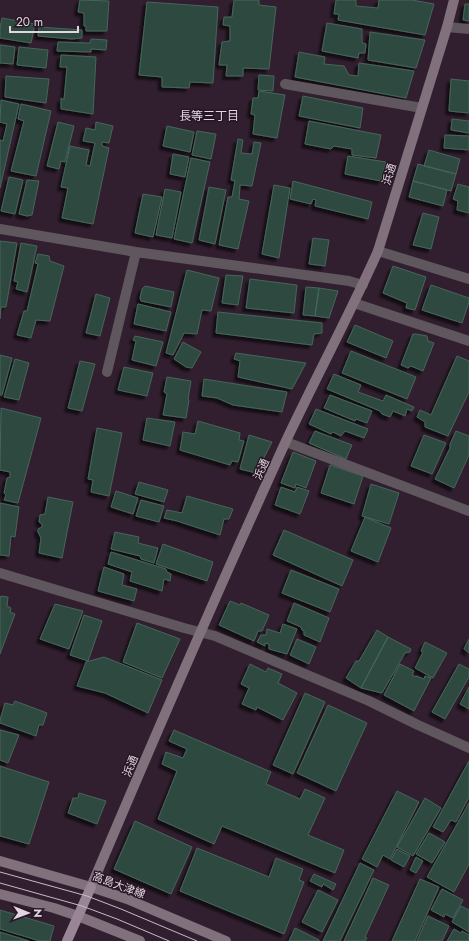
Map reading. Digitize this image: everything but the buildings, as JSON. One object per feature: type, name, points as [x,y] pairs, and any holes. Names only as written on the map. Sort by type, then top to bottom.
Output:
[{"type":"main road","name":"浜通","points":[[67,941],[91,886]]},
{"type":"street","name":"浜通","points":[[91,886],[200,632],[286,442],[363,285],[378,251],[454,0]]},
{"type":"street","points":[[447,27],[469,29]]},
{"type":"street","points":[[285,84],[422,108]]},
{"type":"street","points":[[0,229],[136,252],[350,281],[363,285]]},
{"type":"street","points":[[378,251],[469,279]]},
{"type":"street","points":[[108,372],[136,252]]},
{"type":"street","points":[[354,303],[469,341]]},
{"type":"street","points":[[286,442],[469,511]]},
{"type":"street","points":[[0,573],[215,636],[369,701],[469,748]]},
{"type":"street","name":"高島大津線","points":[[0,861],[91,886],[127,899],[226,941]]},
{"type":"street","points":[[0,894],[78,916],[140,941]]},
{"type":"tram line","points":[[0,872],[87,896],[197,941]]},
{"type":"tram line","points":[[0,883],[82,906],[169,941]]},
{"type":"district","name":"長等三丁目","points":[[209,116]]}]
